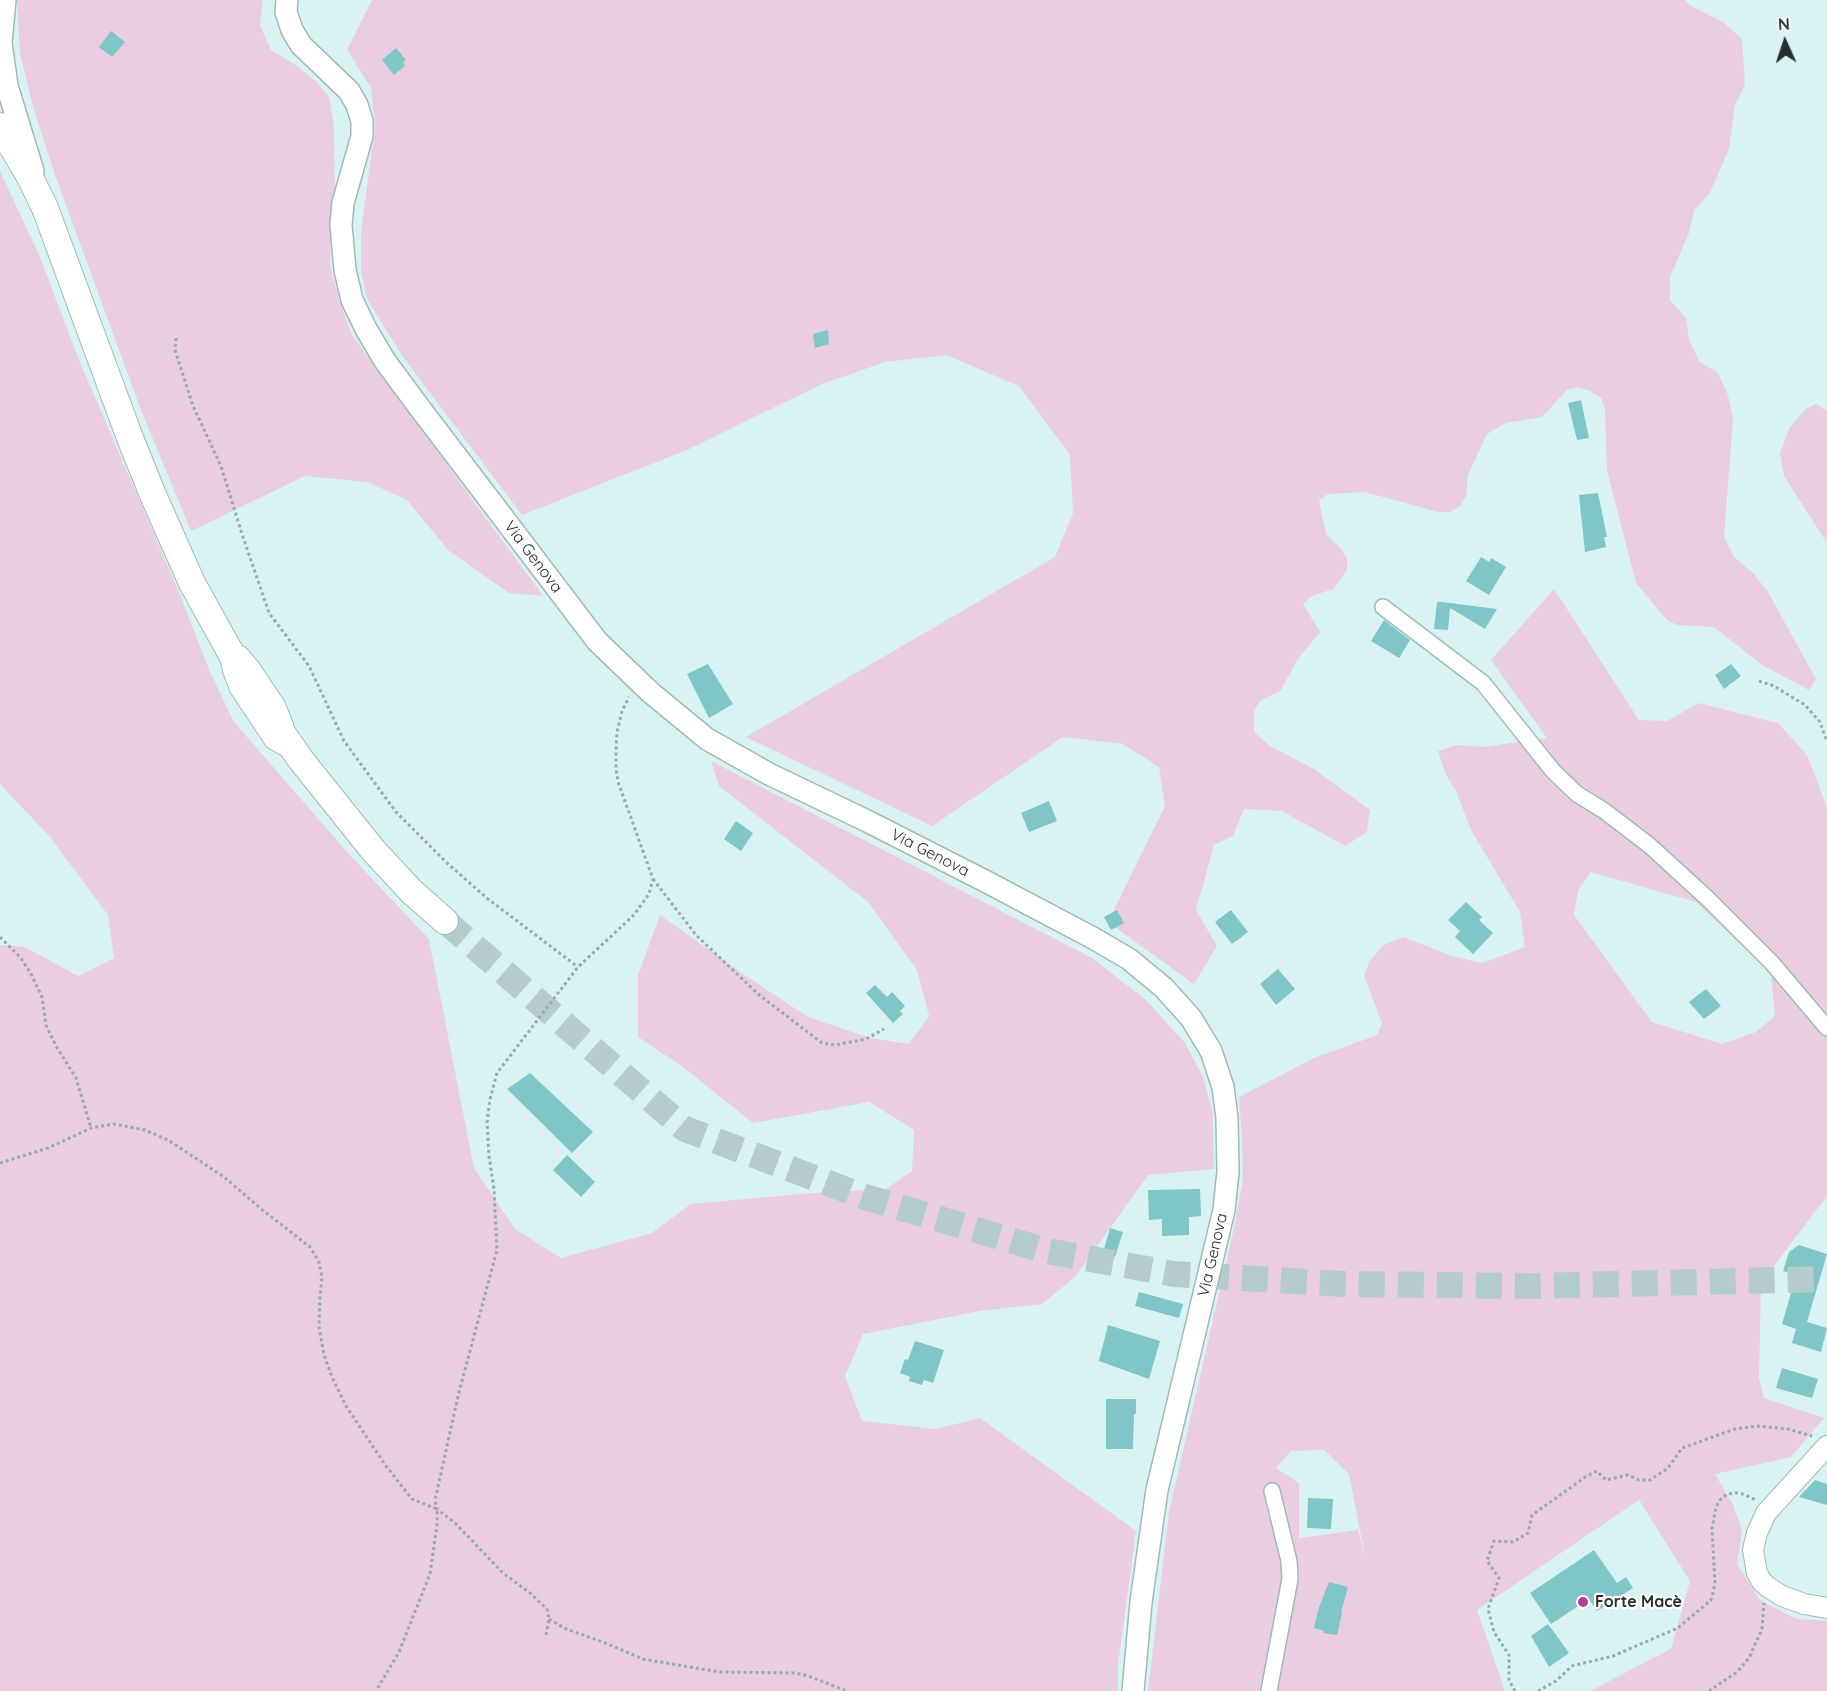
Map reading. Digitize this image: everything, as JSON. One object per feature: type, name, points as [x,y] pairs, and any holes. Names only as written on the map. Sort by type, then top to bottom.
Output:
[{"type":"highway","points":[[0,126],[45,208],[153,495],[192,583],[220,634],[264,707],[301,760],[373,850],[412,892],[445,921]]},
{"type":"main road","points":[[5,0],[1,44],[7,86],[45,208]]},
{"type":"main road","name":"Via Genova","points":[[287,0],[286,12],[292,30],[301,45],[349,91],[362,121],[362,136],[343,203],[341,225],[345,270],[352,300],[366,329],[385,361],[418,407],[597,641],[638,681],[699,733],[717,745],[769,774],[1005,891],[1129,959],[1164,988],[1191,1018],[1211,1051],[1223,1087],[1227,1118],[1228,1172],[1224,1210],[1157,1490],[1141,1602],[1133,1691]]},
{"type":"street","points":[[1383,607],[1483,682],[1553,771],[1578,794],[1649,845],[1707,898],[1772,963],[1827,1028]]},
{"type":"street","points":[[1822,1443],[1771,1507],[1760,1525],[1753,1550],[1757,1573],[1768,1587],[1797,1602],[1827,1608]]},
{"type":"street","points":[[1269,1691],[1290,1579],[1289,1561],[1272,1491]]},
{"type":"path","points":[[176,338],[175,350],[193,406],[221,466],[269,613],[309,666],[344,741],[396,812],[447,863],[488,899],[578,967]]},
{"type":"path","points":[[638,681],[622,711],[616,741],[616,768],[618,782],[653,879],[696,935],[758,994],[822,1043],[835,1045],[866,1039],[884,1029]]},
{"type":"path","points":[[1759,681],[1774,686],[1805,705],[1820,722],[1827,742]]},
{"type":"path","points":[[376,1691],[399,1652],[430,1574],[437,1525],[435,1500],[459,1392],[497,1250],[494,1189],[487,1124],[490,1099],[497,1073],[578,967],[634,915],[649,894],[653,879]]},
{"type":"path","points":[[0,937],[21,958],[42,997],[46,1025],[76,1078],[91,1128]]},
{"type":"path","points":[[0,1163],[48,1148],[91,1128],[114,1124],[145,1130],[168,1140],[224,1177],[310,1247],[319,1262],[322,1278],[319,1327],[324,1355],[332,1377],[353,1416],[386,1466],[412,1499],[436,1509],[456,1524],[503,1573],[547,1609],[549,1619],[546,1635]]},
{"type":"path","points":[[1515,1691],[1509,1680],[1509,1655],[1494,1632],[1488,1608],[1498,1578],[1487,1561],[1494,1541],[1513,1542],[1527,1533],[1532,1515],[1597,1471],[1606,1480],[1628,1475],[1639,1480],[1650,1480],[1668,1468],[1682,1448],[1735,1429],[1757,1426],[1788,1429],[1808,1434],[1822,1443]]},
{"type":"path","points":[[1538,1691],[1556,1681],[1572,1666],[1613,1656],[1678,1628],[1711,1600],[1715,1584],[1712,1529],[1716,1507],[1727,1494],[1743,1494],[1771,1507]]},
{"type":"path","points":[[1708,1691],[1737,1672],[1749,1658],[1762,1629],[1762,1611],[1768,1587]]},
{"type":"path","points":[[549,1619],[566,1629],[643,1659],[719,1672],[796,1674],[808,1676],[847,1691]]},
{"type":"shaded area","points":[[17,0],[263,0],[260,25],[271,50],[317,82],[329,97],[334,126],[335,190],[330,266],[352,335],[543,596],[509,593],[449,551],[407,500],[367,482],[305,476],[191,531],[141,410],[55,175],[33,107],[20,54]]},
{"type":"shaded area","points":[[372,0],[1685,0],[1689,5],[1723,22],[1742,39],[1745,85],[1735,105],[1729,149],[1710,193],[1694,210],[1689,233],[1670,277],[1670,300],[1686,318],[1689,339],[1699,361],[1718,373],[1728,395],[1733,419],[1724,537],[1734,557],[1754,574],[1768,592],[1816,679],[1809,690],[1762,665],[1714,627],[1677,625],[1667,620],[1636,583],[1607,470],[1605,409],[1601,398],[1590,391],[1579,387],[1567,390],[1542,417],[1506,423],[1487,434],[1468,475],[1466,496],[1460,506],[1450,512],[1438,512],[1365,492],[1328,494],[1319,501],[1326,534],[1342,550],[1347,559],[1347,570],[1333,589],[1312,596],[1303,604],[1320,632],[1297,660],[1281,690],[1260,701],[1254,711],[1254,732],[1270,746],[1314,769],[1370,810],[1367,832],[1345,846],[1282,811],[1244,809],[1233,836],[1214,845],[1196,910],[1217,946],[1194,984],[1108,922],[1165,806],[1159,767],[1123,744],[1063,737],[932,826],[746,737],[1055,557],[1073,513],[1070,455],[1019,386],[946,355],[885,362],[822,384],[687,450],[522,515],[403,357],[368,301],[361,272],[361,232],[375,126],[371,88],[347,50]]},
{"type":"shaded area","points":[[0,171],[40,257],[79,360],[179,592],[210,672],[234,722],[348,853],[429,939],[474,1168],[515,1229],[561,1258],[652,1233],[691,1204],[886,1189],[912,1171],[914,1130],[869,1102],[753,1123],[683,1067],[638,1037],[638,975],[660,915],[808,1017],[870,1038],[909,1044],[929,1016],[917,970],[868,902],[719,786],[711,761],[1092,958],[1146,1000],[1185,1043],[1203,1077],[1213,1114],[1214,1169],[1148,1175],[1075,1277],[1042,1304],[980,1311],[863,1334],[845,1376],[862,1421],[936,1429],[980,1418],[1136,1531],[1118,1665],[1118,1691],[0,1691],[0,945],[25,947],[78,976],[114,958],[108,915],[50,837],[0,784]]},
{"type":"shaded area","points":[[1816,404],[1827,411],[1827,543],[1784,476],[1780,453],[1790,427],[1806,409]]},
{"type":"shaded area","points":[[1554,589],[1639,720],[1667,721],[1699,703],[1778,723],[1807,755],[1827,807],[1827,1196],[1761,1283],[1759,1378],[1764,1398],[1824,1418],[1791,1457],[1715,1474],[1733,1505],[1742,1530],[1737,1564],[1760,1600],[1796,1619],[1827,1621],[1827,1691],[1590,1691],[1671,1649],[1690,1581],[1639,1500],[1477,1610],[1505,1691],[1148,1691],[1169,1512],[1234,1228],[1243,1179],[1239,1097],[1314,1058],[1377,1035],[1382,1023],[1364,976],[1369,962],[1382,946],[1403,937],[1452,956],[1483,963],[1525,947],[1520,912],[1471,830],[1456,791],[1446,775],[1438,751],[1458,745],[1482,747],[1547,738],[1491,660]],"holes":[[[1591,872],[1696,902],[1771,973],[1775,1016],[1756,1032],[1722,1044],[1652,1022],[1574,915],[1578,891]],[[1324,1450],[1349,1474],[1365,1556],[1358,1530],[1299,1538],[1299,1483],[1276,1468],[1291,1451]]]},
{"type":"building","points":[[111,31],[125,42],[112,57],[99,47]]},
{"type":"building","points":[[396,48],[406,60],[403,62],[405,66],[394,75],[382,60]]},
{"type":"building","points":[[828,330],[829,344],[815,348],[813,334]]},
{"type":"building","points":[[1581,400],[1589,438],[1577,440],[1568,403]]},
{"type":"building","points":[[1598,493],[1607,537],[1604,537],[1606,547],[1585,552],[1579,495]]},
{"type":"building","points":[[1481,557],[1489,562],[1491,558],[1506,567],[1489,595],[1466,581]]},
{"type":"building","points":[[1437,602],[1497,609],[1485,629],[1450,608],[1448,630],[1434,629]]},
{"type":"building","points":[[1384,620],[1410,640],[1399,658],[1371,641]]},
{"type":"building","points":[[708,664],[733,704],[709,718],[687,674]]},
{"type":"building","points":[[1731,664],[1741,676],[1724,689],[1715,675]]},
{"type":"building","points":[[1049,801],[1057,821],[1029,832],[1021,813]]},
{"type":"building","points":[[736,821],[753,833],[741,851],[724,839]]},
{"type":"building","points":[[1466,902],[1482,917],[1479,920],[1493,933],[1473,954],[1455,937],[1460,931],[1448,920]]},
{"type":"building","points":[[1117,910],[1124,923],[1111,930],[1104,917]]},
{"type":"building","points":[[1231,910],[1248,932],[1232,944],[1215,922]]},
{"type":"building","points":[[1278,969],[1295,989],[1276,1005],[1260,984]]},
{"type":"building","points":[[875,985],[887,997],[892,992],[905,1006],[900,1011],[903,1014],[893,1023],[866,993]]},
{"type":"building","points":[[1706,989],[1721,1006],[1704,1019],[1689,1002]]},
{"type":"building","points":[[530,1073],[593,1132],[572,1153],[507,1089]]},
{"type":"building","points":[[567,1155],[595,1182],[581,1197],[553,1170]]},
{"type":"building","points":[[1200,1189],[1201,1216],[1189,1217],[1189,1235],[1162,1236],[1162,1219],[1149,1220],[1148,1190]]},
{"type":"building","points":[[1110,1228],[1123,1232],[1115,1257],[1103,1253]]},
{"type":"building","points":[[1799,1245],[1827,1254],[1807,1322],[1827,1328],[1821,1352],[1792,1343],[1796,1329],[1782,1324],[1795,1275],[1783,1271],[1789,1252]]},
{"type":"building","points":[[1139,1292],[1183,1304],[1179,1318],[1135,1306]]},
{"type":"building","points":[[1108,1325],[1160,1341],[1149,1379],[1099,1361]]},
{"type":"building","points":[[915,1341],[944,1350],[933,1383],[924,1380],[922,1385],[909,1381],[910,1377],[900,1373]]},
{"type":"building","points":[[1782,1368],[1818,1379],[1812,1398],[1776,1388]]},
{"type":"building","points":[[1106,1399],[1136,1399],[1133,1449],[1106,1449]]},
{"type":"building","points":[[1815,1480],[1827,1484],[1827,1505],[1799,1497]]},
{"type":"building","points":[[1308,1498],[1333,1499],[1331,1529],[1307,1528]]},
{"type":"building","points":[[1594,1550],[1617,1583],[1626,1577],[1633,1588],[1597,1611],[1589,1599],[1551,1624],[1530,1593]]},
{"type":"building","points":[[1329,1582],[1348,1587],[1337,1635],[1323,1633],[1324,1631],[1314,1628]]},
{"type":"building","points":[[1548,1624],[1569,1653],[1549,1667],[1531,1636]]},
{"type":"tunnel","points":[[445,921],[685,1129],[865,1197],[1047,1251],[1174,1274],[1343,1284],[1534,1286],[1827,1279]]},
{"type":"place","name":"Forte Macè","points":[[1583,1602]]}]
